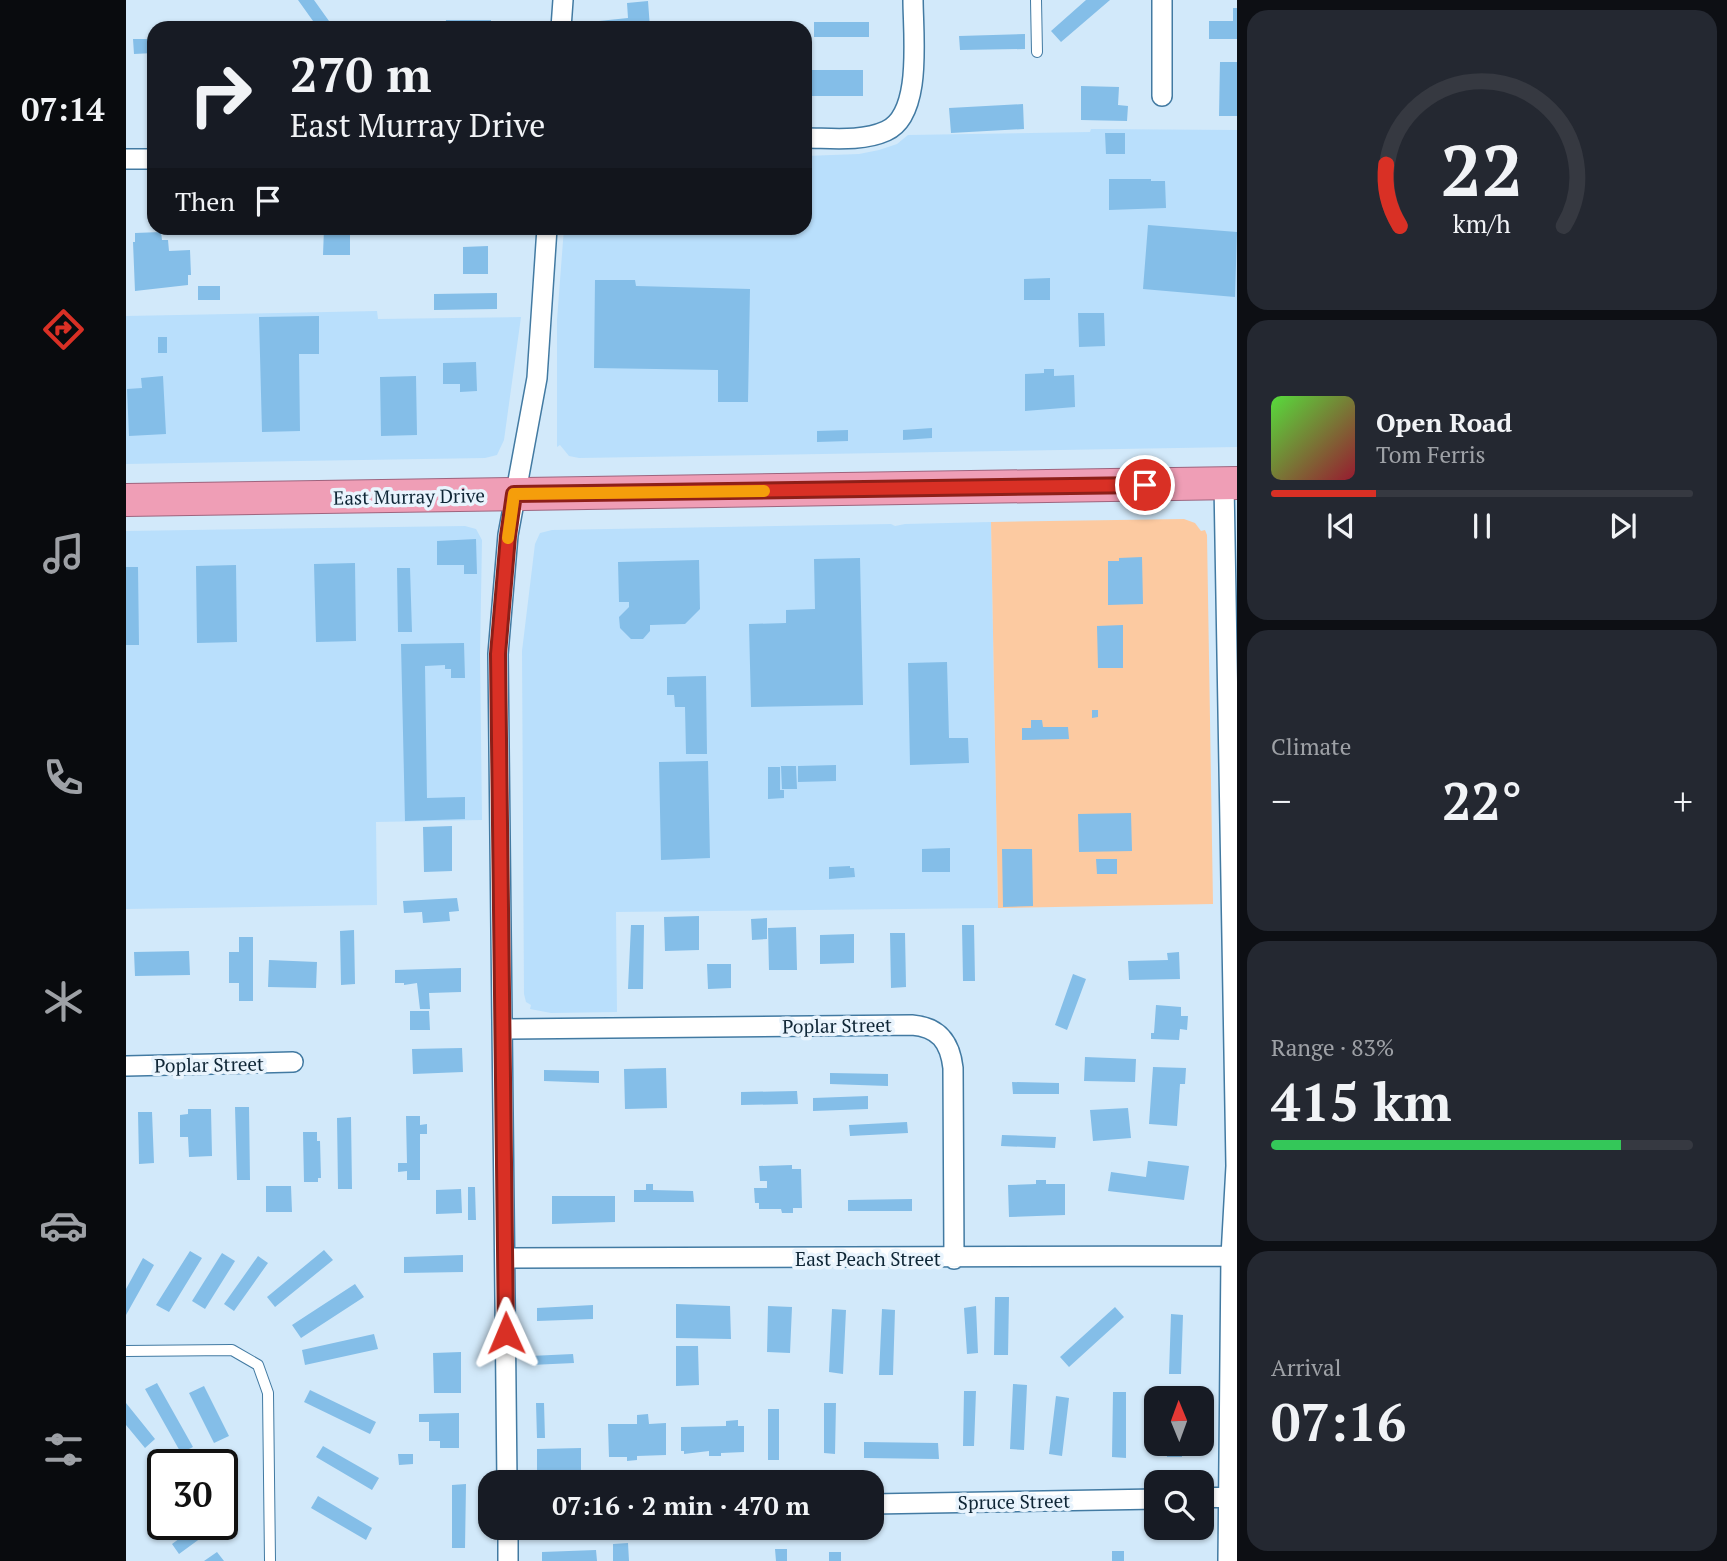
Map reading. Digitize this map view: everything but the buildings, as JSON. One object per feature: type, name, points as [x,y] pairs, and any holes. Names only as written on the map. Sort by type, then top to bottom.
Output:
[{"type":"highway","name":"East Murray Drive","points":[[126,500],[1231,483]]},
{"type":"street","points":[[562,21],[563,0]]},
{"type":"street","points":[[812,138],[860,137],[888,131],[907,110],[914,80],[913,0]]},
{"type":"street","points":[[1162,0],[1162,96]]},
{"type":"street","points":[[126,159],[147,159]]},
{"type":"street","points":[[507,1470],[498,654],[508,536],[537,378],[547,235]]},
{"type":"street","points":[[1228,1561],[1231,1256],[1236,1166],[1231,483]]},
{"type":"street","name":"Poplar Street","points":[[504,1029],[912,1025],[933,1029],[949,1047],[953,1068],[954,1258]]},
{"type":"street","name":"Poplar Street","points":[[126,1066],[293,1062]]},
{"type":"street","name":"East Peach Street","points":[[505,1258],[1231,1256]]},
{"type":"street","points":[[1214,1498],[1227,1497]]},
{"type":"street","name":"Spruce Street","points":[[884,1504],[1144,1499]]},
{"type":"street","points":[[508,1540],[508,1561]]},
{"type":"lane","points":[[1036,0],[1037,52]]},
{"type":"lane","points":[[126,1351],[232,1350],[258,1365],[268,1393],[270,1561]]},
{"type":"shaded area","points":[[1091,129],[1237,130],[1237,447],[579,458],[569,456],[560,445],[557,447],[557,320],[563,235],[812,235],[812,156],[859,154],[879,150],[897,144],[908,135],[1090,132]]},
{"type":"shaded area","points":[[377,311],[378,319],[521,317],[504,440],[497,455],[485,458],[126,464],[126,316]]},
{"type":"shaded area","points":[[1184,519],[1195,523],[1201,531],[1205,530],[1207,535],[1213,904],[998,908],[991,522]]},
{"type":"shaded area","points":[[991,522],[998,908],[616,912],[617,1012],[551,1013],[530,1009],[531,1005],[526,1002],[524,994],[522,651],[535,544],[540,533],[552,530],[895,526]]},
{"type":"shaded area","points":[[465,526],[476,529],[482,540],[482,820],[376,822],[377,905],[126,909],[126,531]]},
{"type":"slow traffic","points":[[508,538],[514,494],[764,491]]},
{"type":"route","points":[[506,1333],[498,654],[514,494],[1145,485]]}]
